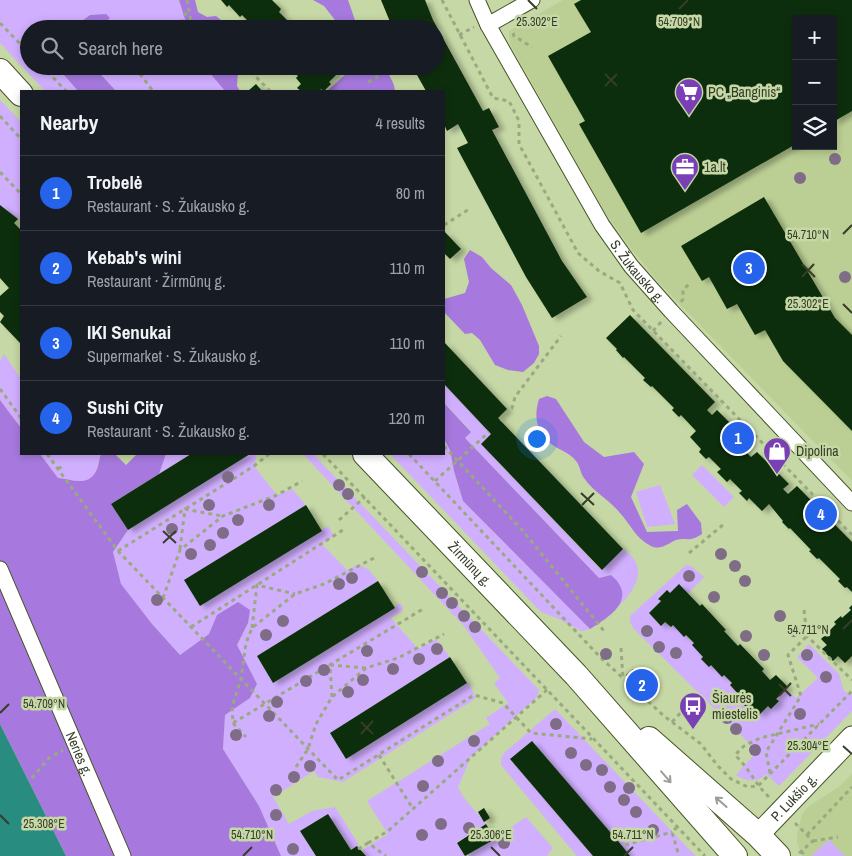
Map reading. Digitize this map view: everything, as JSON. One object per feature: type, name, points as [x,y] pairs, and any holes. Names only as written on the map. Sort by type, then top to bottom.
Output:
[{"type":"main road","points":[[0,71],[20,93]]},
{"type":"main road","name":"Žirmūnų g.","points":[[366,455],[576,675],[736,856]]},
{"type":"main road","name":"Žirmūnų g.","points":[[576,675],[758,835],[778,856]]},
{"type":"main road","points":[[736,856],[758,835]]},
{"type":"street","name":"S. Žukausko g.","points":[[477,0],[488,25],[602,225],[632,266],[852,503]]},
{"type":"street","points":[[488,25],[532,0]]},
{"type":"street","name":"Neries g.","points":[[0,569],[123,856]]},
{"type":"street","name":"P. Lukšio g.","points":[[758,835],[852,737]]},
{"type":"path","points":[[187,0],[191,20]]},
{"type":"path","points":[[183,20],[189,8]]},
{"type":"path","points":[[0,23],[20,44]]},
{"type":"path","points":[[459,35],[469,30]]},
{"type":"path","points":[[51,75],[65,90]]},
{"type":"path","points":[[141,75],[152,90]]},
{"type":"path","points":[[254,75],[269,90]]},
{"type":"path","points":[[368,82],[381,75]]},
{"type":"path","points":[[0,116],[20,138]]},
{"type":"path","points":[[0,172],[20,193]]},
{"type":"path","points":[[445,224],[471,208]]},
{"type":"path","points":[[500,421],[512,408],[516,397],[561,336]]},
{"type":"path","points":[[0,389],[20,417]]},
{"type":"path","points":[[435,481],[489,432]]},
{"type":"path","points":[[445,447],[523,531],[604,631]]},
{"type":"path","points":[[48,455],[118,551],[338,780],[474,695],[503,703],[531,733],[592,739]]},
{"type":"path","points":[[118,551],[254,466],[268,455]]},
{"type":"path","points":[[324,455],[705,856]]},
{"type":"path","points":[[410,455],[600,657],[672,722],[700,744],[731,779],[748,787],[758,786],[852,691]]},
{"type":"path","points":[[58,469],[64,465]]},
{"type":"path","points":[[180,550],[223,516],[277,495],[302,481]]},
{"type":"path","points":[[339,520],[365,497]]},
{"type":"path","points":[[185,509],[223,516]]},
{"type":"path","points":[[163,598],[180,550],[185,509]]},
{"type":"path","points":[[689,553],[724,524]]},
{"type":"path","points":[[191,627],[346,528]]},
{"type":"path","points":[[252,628],[295,594],[324,584],[374,558]]},
{"type":"path","points":[[257,585],[295,594]]},
{"type":"path","points":[[246,737],[233,723],[232,707],[242,679],[246,643],[252,628],[257,585]]},
{"type":"path","points":[[233,723],[423,610]]},
{"type":"path","points":[[804,610],[807,636],[852,680]]},
{"type":"path","points":[[330,665],[366,668],[398,658],[444,634]]},
{"type":"path","points":[[770,774],[766,752],[801,696],[788,655],[807,636]]},
{"type":"path","points":[[621,648],[623,679]]},
{"type":"path","points":[[330,665],[332,697]]},
{"type":"path","points":[[296,767],[308,749],[316,724],[332,697],[366,668]]},
{"type":"path","points":[[358,849],[388,831],[548,689]]},
{"type":"path","points":[[672,722],[685,708]]},
{"type":"path","points":[[758,786],[751,772],[735,755],[744,746],[760,738],[819,724]]},
{"type":"path","points":[[32,778],[49,758],[68,748]]},
{"type":"path","points":[[379,755],[413,809]]},
{"type":"path","points":[[813,841],[807,835],[852,787]]},
{"type":"path","points":[[625,845],[672,832],[678,827]]},
{"type":"path","points":[[672,832],[679,856]]},
{"type":"path","points":[[805,856],[801,851],[813,841],[838,837]]},
{"type":"path","points":[[368,843],[386,856]]},
{"type":"shaded area","points":[[0,0],[179,0],[185,20],[108,20],[110,18],[90,15],[83,20],[20,20],[20,64],[0,43]]},
{"type":"shaded area","points":[[179,0],[195,0],[198,12],[207,17],[216,16],[221,20],[185,20]]},
{"type":"shaded area","points":[[313,0],[348,0],[355,20],[335,20],[324,6]]},
{"type":"shaded area","points":[[563,0],[852,0],[852,481],[661,285],[629,246],[606,214],[511,46],[509,31]]},
{"type":"shaded area","points":[[106,14],[110,18],[108,20],[83,20],[90,15]]},
{"type":"shaded area","points":[[30,75],[65,75],[77,90],[44,90]]},
{"type":"shaded area","points":[[64,75],[101,75],[115,90],[77,90]]},
{"type":"shaded area","points":[[101,75],[212,75],[224,90],[115,90]]},
{"type":"shaded area","points":[[212,75],[238,75],[237,86],[239,90],[224,90]]},
{"type":"shaded area","points":[[345,75],[389,75],[395,90],[328,90]]},
{"type":"shaded area","points":[[0,100],[20,121],[20,217],[18,219],[0,205]]},
{"type":"shaded area","points":[[470,250],[482,257],[491,268],[511,285],[522,305],[539,346],[539,354],[534,363],[523,372],[508,370],[495,365],[480,340],[472,333],[465,334],[445,313],[445,299],[465,293],[469,282],[464,259]]},
{"type":"shaded area","points":[[4,354],[20,378],[20,427],[0,400],[0,361]]},
{"type":"shaded area","points":[[445,385],[491,434],[481,444],[601,570],[623,549],[632,556],[638,571],[637,579],[629,594],[617,608],[622,599],[611,575],[599,578],[465,438],[471,431],[445,404]]},
{"type":"shaded area","points":[[547,396],[556,399],[584,442],[604,457],[634,452],[644,464],[631,497],[647,532],[678,531],[677,510],[687,504],[701,523],[702,534],[691,539],[676,540],[658,548],[641,540],[616,508],[588,483],[573,457],[551,444],[543,436],[536,418],[539,399]]},
{"type":"shaded area","points":[[0,400],[20,427],[20,455],[41,455],[58,478],[80,481],[90,478],[97,469],[101,455],[116,455],[126,465],[136,455],[166,455],[159,474],[111,504],[128,530],[113,552],[121,584],[152,624],[180,655],[209,634],[217,615],[238,602],[250,610],[248,623],[237,645],[257,684],[250,698],[225,715],[223,749],[259,806],[281,856],[66,856],[0,724]]},
{"type":"shaded area","points":[[445,404],[471,432],[465,438],[599,578],[611,575],[617,581],[622,591],[622,598],[615,611],[590,629],[463,501],[450,450],[445,441]]},
{"type":"shaded area","points":[[445,441],[450,450],[463,501],[590,629],[581,631],[541,612],[391,455],[445,455]]},
{"type":"shaded area","points":[[41,455],[101,455],[98,467],[90,478],[75,481],[58,478]]},
{"type":"shaded area","points":[[166,455],[189,455],[159,474]]},
{"type":"shaded area","points":[[246,455],[257,455],[254,466],[277,495],[292,489],[306,505],[185,580],[200,606],[328,526],[334,536],[322,544],[347,570],[359,564],[369,570],[378,581],[257,656],[273,683],[395,608],[399,603],[403,607],[402,611],[391,618],[418,649],[436,639],[450,657],[330,733],[346,759],[467,683],[469,683],[475,699],[343,782],[318,777],[314,771],[273,797],[289,824],[312,811],[335,807],[359,845],[351,850],[328,814],[300,831],[316,856],[281,856],[259,806],[223,749],[225,715],[250,698],[257,685],[237,645],[248,623],[238,603],[218,615],[209,634],[180,655],[121,585],[113,552],[128,530]]},
{"type":"shaded area","points":[[304,455],[314,455],[539,690],[537,697],[471,757],[458,787],[486,824],[457,842],[465,856],[366,856],[362,850],[388,834],[367,801],[490,724],[486,718],[508,703],[494,683],[500,678],[464,626]]},
{"type":"shaded area","points":[[702,465],[734,497],[724,507],[692,475]]},
{"type":"shaded area","points":[[660,485],[675,524],[647,527],[636,492]]},
{"type":"shaded area","points":[[686,565],[691,566],[704,577],[688,594],[679,584],[670,593],[667,590],[658,598],[661,601],[649,613],[661,626],[665,622],[670,627],[673,625],[694,643],[703,657],[701,659],[711,665],[722,677],[724,675],[741,697],[739,699],[749,705],[759,715],[768,706],[779,701],[776,699],[786,689],[796,698],[818,678],[797,657],[809,644],[839,674],[844,691],[852,695],[852,711],[779,786],[766,774],[755,780],[744,779],[736,775],[757,751],[634,629],[630,622],[630,616]]},
{"type":"shaded area","points":[[555,709],[696,856],[630,856],[532,741],[510,759],[593,856],[577,856],[501,765],[501,758],[504,753]]},
{"type":"shaded area","points":[[852,774],[852,856],[803,856],[797,844],[802,814],[809,806],[840,786]]},
{"type":"shaded area","points":[[526,817],[553,848],[547,856],[467,856]]},
{"type":"shaded area","points":[[829,840],[845,856],[812,855]]},
{"type":"water","points":[[0,724],[66,856],[0,856]]},
{"type":"building","points":[[221,0],[272,0],[281,9],[279,12],[287,20],[247,20],[242,15],[240,17],[229,5],[227,7]]},
{"type":"building","points":[[381,0],[425,0],[433,20],[389,20]]},
{"type":"building","name":"PC „Banginis“","points":[[581,0],[852,0],[852,111],[837,120],[837,15],[792,15],[792,146],[641,233],[579,124],[585,121],[548,56],[591,32],[574,4]]},
{"type":"building","points":[[445,42],[483,111],[489,108],[499,127],[492,130],[562,261],[587,297],[552,318],[526,277],[457,148],[468,143],[458,124],[447,131],[445,126],[445,90],[425,90],[417,75],[445,75]]},
{"type":"building","points":[[336,75],[329,82],[331,84],[325,90],[300,90],[297,88],[301,84],[296,78],[298,76]]},
{"type":"building","points":[[256,84],[261,90],[249,90]]},
{"type":"building","points":[[764,197],[835,318],[852,335],[852,431],[783,361],[765,330],[755,335],[737,304],[727,309],[709,277],[702,281],[681,246]]},
{"type":"building","points":[[0,205],[18,219],[14,223],[20,229],[20,343],[0,322],[4,316],[0,312],[0,296],[9,288],[0,278]]},
{"type":"building","points":[[445,232],[461,249],[450,259],[445,254]]},
{"type":"building","points":[[630,315],[715,402],[707,410],[712,415],[717,410],[749,442],[743,449],[751,457],[757,452],[789,484],[783,489],[788,494],[797,486],[852,542],[852,592],[847,587],[845,588],[838,581],[840,579],[819,558],[817,559],[809,551],[811,550],[782,522],[769,504],[762,511],[749,498],[747,501],[739,493],[742,491],[730,479],[727,482],[717,472],[721,469],[709,457],[706,459],[699,452],[701,449],[690,437],[696,431],[681,415],[679,417],[672,410],[674,408],[652,386],[643,380],[645,378],[623,358],[606,338]]},
{"type":"building","points":[[445,343],[507,409],[498,418],[623,549],[602,570],[481,444],[491,434],[445,385]]},
{"type":"building","points":[[189,455],[248,455],[128,530],[111,504]]},
{"type":"building","points":[[306,505],[322,531],[200,606],[184,580]]},
{"type":"building","points":[[378,581],[395,608],[273,683],[257,656]]},
{"type":"building","points":[[679,584],[700,606],[702,604],[738,646],[740,644],[764,669],[762,671],[770,680],[776,675],[788,687],[776,699],[779,701],[771,709],[768,706],[759,715],[749,705],[746,707],[738,699],[741,697],[730,685],[732,683],[701,659],[703,657],[686,635],[684,637],[673,625],[671,627],[665,622],[661,626],[649,613],[661,601],[658,599],[667,590],[670,593]]},
{"type":"building","points":[[852,605],[852,656],[845,663],[838,656],[833,661],[822,649],[827,645],[821,639],[836,624],[834,622],[851,610],[849,608]]},
{"type":"building","points":[[450,657],[467,683],[346,759],[330,733]]},
{"type":"building","points":[[633,669],[650,686],[644,693],[626,675]]},
{"type":"building","points":[[532,741],[630,856],[593,856],[510,759]]},
{"type":"building","points":[[484,808],[490,818],[484,822],[478,812]]},
{"type":"building","points":[[328,814],[351,850],[357,846],[366,856],[316,856],[300,831]]},
{"type":"building","points":[[486,824],[495,839],[465,856],[457,843]]},
{"type":"place","name":"PC „Banginis“","points":[[689,116]]},
{"type":"place","name":"1a.lt","points":[[685,191]]},
{"type":"place","name":"IKI Senukai","points":[[749,268]]},
{"type":"place","name":"Trobelė","points":[[738,438]]},
{"type":"place","name":"Dipolina","points":[[777,475]]},
{"type":"place","name":"Sushi City","points":[[821,514]]},
{"type":"place","name":"Kebab's wini","points":[[642,685]]},
{"type":"place","name":"Šiaurės miestelis","points":[[693,730]]}]
